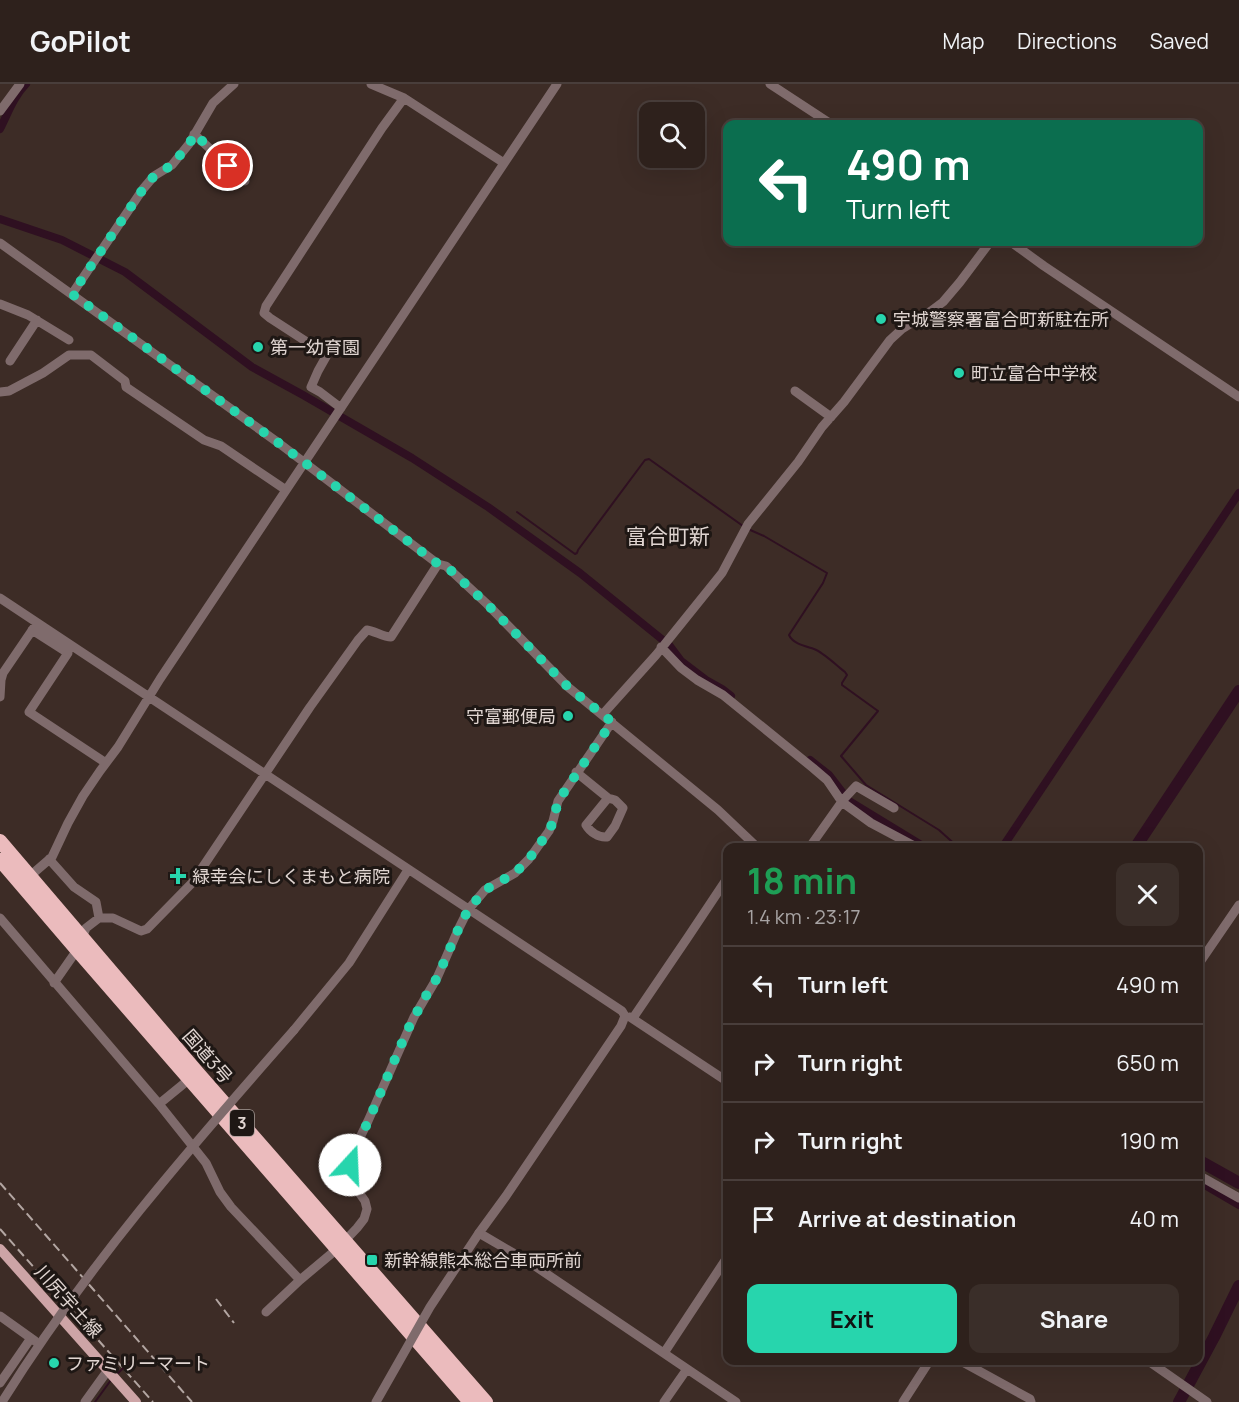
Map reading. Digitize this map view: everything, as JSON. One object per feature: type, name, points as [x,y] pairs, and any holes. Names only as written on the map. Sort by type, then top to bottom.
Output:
[{"type":"highway","name":"国道3号","points":[[0,841],[30,876],[80,944]]},
{"type":"highway","name":"国道3号","points":[[0,860],[80,944],[341,1245],[470,1402]]},
{"type":"highway","name":"国道3号","points":[[341,1245],[486,1402]]},
{"type":"main road","name":"川尻宇土線","points":[[0,1249],[136,1402]]},
{"type":"street","points":[[0,111],[20,84]]},
{"type":"street","points":[[72,294],[143,189],[154,176],[172,165],[189,144],[213,103],[234,84]]},
{"type":"street","points":[[371,84],[404,98],[504,163]]},
{"type":"street","points":[[30,876],[52,857],[83,796],[118,747],[148,696],[557,84]]},
{"type":"street","points":[[770,84],[825,120]]},
{"type":"street","points":[[340,409],[311,387],[327,356],[264,313],[266,306],[404,98]]},
{"type":"street","points":[[195,134],[245,181]]},
{"type":"street","points":[[0,243],[304,463],[436,562],[446,566],[487,604],[568,687],[718,810],[747,843]]},
{"type":"street","points":[[603,714],[656,655],[722,573],[745,529],[890,340],[902,329],[943,302],[987,246]]},
{"type":"street","points":[[1016,246],[1044,267],[1239,397]]},
{"type":"street","points":[[0,303],[37,320],[69,340]]},
{"type":"street","points":[[10,361],[37,320]]},
{"type":"street","points":[[0,392],[9,391],[43,373],[69,355],[91,355],[125,381],[126,387],[204,440],[221,446],[286,489]]},
{"type":"street","points":[[795,391],[831,417]]},
{"type":"street","points":[[54,983],[80,944],[86,928],[99,918],[113,918],[141,931],[147,929],[192,883],[310,707],[358,640],[367,630],[391,637],[436,562]]},
{"type":"street","points":[[0,598],[68,653],[29,712],[105,763]]},
{"type":"street","points":[[35,627],[148,696],[723,1079]]},
{"type":"street","points":[[0,697],[4,663],[35,627]]},
{"type":"street","points":[[664,643],[681,668],[723,695],[813,768],[871,823],[909,843]]},
{"type":"street","points":[[266,1311],[341,1245],[363,1219],[367,1209],[365,1201],[353,1184],[350,1165],[354,1150],[414,1017],[437,978],[468,910],[485,890],[515,873],[529,859],[549,831],[558,801],[612,722]]},
{"type":"street","points":[[576,772],[608,798]]},
{"type":"street","points":[[813,843],[856,786],[894,808]]},
{"type":"street","points":[[50,859],[74,887],[96,902],[99,918]]},
{"type":"street","points":[[2,1402],[52,1325],[143,1206],[349,963],[403,866]]},
{"type":"street","points":[[375,1402],[434,1300],[479,1233],[625,1018],[629,1016],[723,884]]},
{"type":"street","points":[[1203,958],[1239,905]]},
{"type":"street","points":[[0,918],[207,1163],[220,1192],[231,1207],[300,1280]]},
{"type":"street","points":[[159,1104],[193,1075]]},
{"type":"street","points":[[1203,1178],[1239,1198]]},
{"type":"street","points":[[479,1233],[532,1264],[736,1402]]},
{"type":"street","points":[[664,1353],[723,1264]]},
{"type":"street","points":[[0,1316],[34,1340],[0,1383]]},
{"type":"street","points":[[903,1402],[927,1365]]},
{"type":"street","points":[[967,1365],[1030,1399],[1031,1402]]},
{"type":"street","points":[[1154,1365],[1207,1402]]},
{"type":"street","points":[[664,1402],[687,1369]]},
{"type":"street","points":[[85,1402],[108,1370]]},
{"type":"waterway","points":[[0,129],[15,99],[26,84]]},
{"type":"waterway","points":[[0,219],[62,240],[125,272],[252,367],[412,458],[488,507],[580,573],[669,645],[681,661],[731,696]]},
{"type":"waterway","points":[[517,512],[575,554],[645,460],[649,459],[743,526]]},
{"type":"waterway","points":[[1005,843],[1239,493]]},
{"type":"waterway","points":[[748,529],[827,573],[823,583],[789,635],[796,643],[822,653],[845,672],[847,675],[842,685],[878,711],[841,756],[866,785],[939,830],[953,843]]},
{"type":"waterway","points":[[1138,843],[1239,691]]},
{"type":"waterway","points":[[810,760],[829,775],[849,801],[918,843]]},
{"type":"waterway","points":[[1203,1163],[1239,1183]]},
{"type":"waterway","points":[[1203,1184],[1239,1205]]},
{"type":"waterway","points":[[1203,1357],[1239,1286]]},
{"type":"waterway","points":[[117,1374],[135,1357]]},
{"type":"waterway","points":[[1179,1402],[1199,1365]]},
{"type":"waterway","points":[[95,1402],[111,1380]]},
{"type":"railway","points":[[0,1183],[192,1402]]},
{"type":"railway","points":[[0,1229],[153,1402]]},
{"type":"railway","points":[[216,1299],[234,1323]]},
{"type":"place","name":"宇城警察署富合町新駐在所","points":[[881,319]]},
{"type":"place","name":"第一幼育園","points":[[258,347]]},
{"type":"place","name":"町立富合中学校","points":[[959,373]]},
{"type":"place","name":"守富郵便局","points":[[568,716]]},
{"type":"place","name":"緑幸会にしくまもと病院","points":[[178,876]]},
{"type":"place","name":"新幹線熊本総合車両所前","points":[[372,1260]]},
{"type":"place","name":"ファミリーマート","points":[[54,1363]]},
{"type":"district","name":"富合町新","points":[[668,536]]},
{"type":"route","points":[[228,166],[195,134],[172,165],[154,176],[143,189],[72,294],[280,444],[438,564],[446,566],[487,604],[568,687],[612,722],[558,801],[549,831],[529,859],[515,873],[485,890],[468,910],[437,978],[407,1031],[354,1150],[350,1165]]}]
